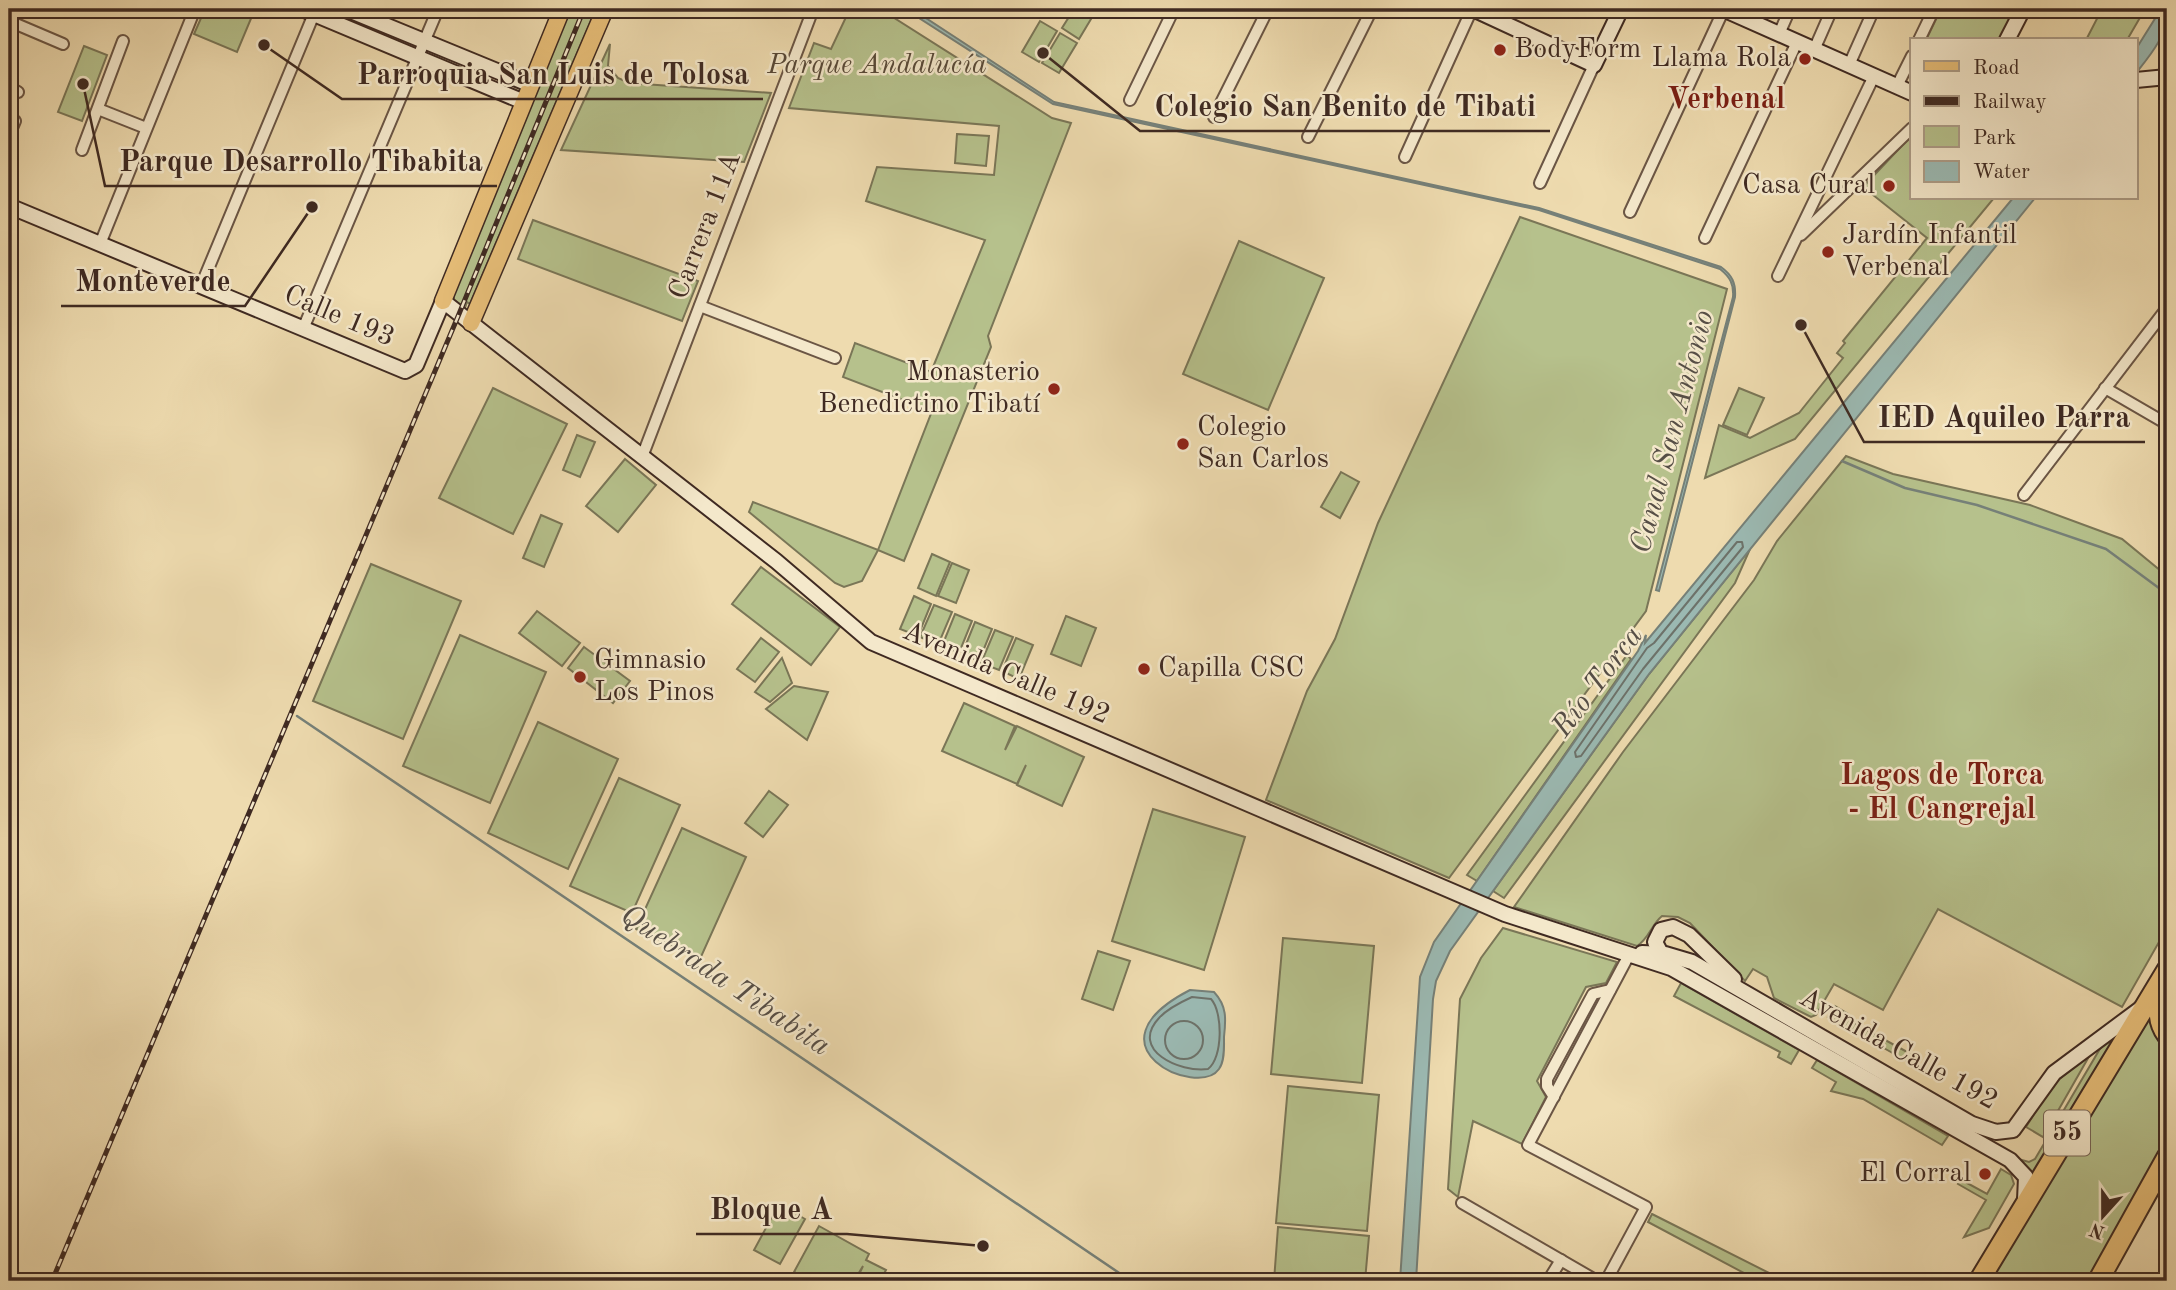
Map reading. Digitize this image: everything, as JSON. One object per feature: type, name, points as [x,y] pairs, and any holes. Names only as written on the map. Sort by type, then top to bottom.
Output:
[{"type":"highway","name":"55","points":[[1979,1281],[2167,973]]},
{"type":"highway","points":[[2167,973],[2158,1008],[2162,1028],[2167,1035]]},
{"type":"highway","points":[[2098,1281],[2167,1157]]},
{"type":"main road","points":[[346,9],[531,85]]},
{"type":"main road","points":[[443,301],[562,9]]},
{"type":"main road","points":[[471,323],[605,9]]},
{"type":"main road","points":[[1473,9],[1594,65],[1621,9]]},
{"type":"main road","points":[[1723,9],[1910,92]]},
{"type":"main road","points":[[2008,38],[2023,9]]},
{"type":"main road","points":[[311,10],[524,102]]},
{"type":"main road","points":[[2138,80],[2167,77]]},
{"type":"main road","name":"Calle 193","points":[[9,206],[405,371],[416,365],[443,301]]},
{"type":"main road","name":"Avenida Calle 192","points":[[443,301],[787,570],[871,642],[1488,907],[1671,968],[1810,1036],[1972,1124],[2002,1133],[2013,1130],[2022,1122],[2059,1068],[2146,1004]]},
{"type":"main road","points":[[1671,968],[1658,953],[1655,942],[1661,930],[1673,927],[1680,929],[1747,992]]},
{"type":"main road","name":"Avenida Calle 192","points":[[1630,953],[1658,953],[1684,958],[1747,992],[1810,1036],[2017,1165],[2026,1177],[2025,1204]]},
{"type":"street","points":[[100,244],[195,9]]},
{"type":"street","points":[[303,329],[438,9]]},
{"type":"street","points":[[1130,100],[1174,9]]},
{"type":"street","points":[[1214,117],[1268,9]]},
{"type":"street","points":[[1308,137],[1372,9]]},
{"type":"street","points":[[1405,157],[1473,9]]},
{"type":"street","points":[[1630,212],[1723,9]]},
{"type":"street","points":[[1779,33],[1790,9]]},
{"type":"street","points":[[1814,50],[1832,9]]},
{"type":"street","points":[[1849,65],[1874,9]]},
{"type":"street","points":[[1920,38],[1934,9]]},
{"type":"street","points":[[201,286],[311,10]]},
{"type":"street","name":"Carrera 11A","points":[[642,457],[813,12]]},
{"type":"street","points":[[9,21],[63,44]]},
{"type":"street","points":[[82,150],[123,41]]},
{"type":"street","points":[[1705,238],[1797,42]]},
{"type":"street","points":[[1897,86],[1910,60]]},
{"type":"street","points":[[1540,183],[1594,65]]},
{"type":"street","points":[[1778,276],[1874,76]]},
{"type":"street","points":[[98,109],[146,128]]},
{"type":"street","points":[[9,135],[15,121]]},
{"type":"street","points":[[1794,242],[1910,130]]},
{"type":"street","points":[[700,306],[835,358]]},
{"type":"street","points":[[2024,495],[2167,308]]},
{"type":"street","points":[[2105,388],[2167,424]]},
{"type":"street","points":[[1606,1281],[1646,1207],[1528,1145],[1630,953]]},
{"type":"street","points":[[1462,1203],[1597,1281]]},
{"type":"street","points":[[1549,1281],[1561,1260]]},
{"type":"green space","points":[[205,9],[255,9],[237,52],[194,34]]},
{"type":"green space","points":[[569,9],[596,9],[470,304],[467,302],[465,308],[454,300],[454,292]]},
{"type":"green space","name":"Parque Andalucía","points":[[831,9],[880,9],[1052,118],[1071,123],[988,336],[991,347],[904,561],[878,550],[932,411],[843,377],[855,343],[931,372],[985,240],[866,201],[877,167],[994,175],[999,126],[789,108],[814,43],[831,49],[847,15]]},
{"type":"green space","points":[[1074,9],[1097,9],[1079,39],[1062,28]]},
{"type":"green space","points":[[1941,9],[2018,9],[2002,38],[1927,38]]},
{"type":"green space","points":[[2102,9],[2145,9],[2128,38],[2087,38]]},
{"type":"green space","points":[[1040,21],[1057,31],[1039,62],[1022,52]]},
{"type":"green space","points":[[1060,33],[1077,43],[1059,73],[1042,63]]},
{"type":"green space","points":[[610,44],[608,66],[618,78],[629,83],[771,93],[744,162],[561,150]]},
{"type":"green space","points":[[84,46],[107,55],[82,121],[58,112]]},
{"type":"green space","points":[[957,134],[989,136],[986,166],[955,163]]},
{"type":"green space","points":[[1910,137],[1910,200],[1992,200],[1795,439],[1705,478],[1719,425],[1750,438],[1799,413],[1843,358],[1837,353],[1845,343],[1843,341],[1927,238],[1863,187]]},
{"type":"green space","points":[[1520,217],[1727,289],[1646,611],[1449,878],[1266,800],[1307,691],[1335,639],[1378,523]]},
{"type":"green space","points":[[533,220],[698,281],[682,321],[518,259]]},
{"type":"green space","points":[[1239,241],[1324,278],[1268,410],[1183,374]]},
{"type":"green space","points":[[493,388],[567,424],[513,534],[439,498]]},
{"type":"green space","points":[[1739,388],[1764,398],[1747,435],[1723,425]]},
{"type":"green space","points":[[577,435],[595,442],[580,477],[563,470]]},
{"type":"green space","points":[[1846,456],[1893,474],[2030,505],[2122,539],[2167,576],[2167,928],[2122,1007],[1938,909],[1883,1010],[1834,984],[1816,1015],[1811,1017],[1774,998],[1767,977],[1753,969],[1745,981],[1690,923],[1678,917],[1662,916],[1637,946],[1514,907],[1623,752],[1754,580],[1777,541]]},
{"type":"green space","points":[[625,459],[656,485],[618,532],[586,506]]},
{"type":"green space","points":[[1341,472],[1359,482],[1340,518],[1321,507]]},
{"type":"green space","points":[[753,502],[878,550],[862,581],[844,587],[835,583],[749,512]]},
{"type":"green space","points":[[541,515],[562,524],[544,567],[523,558]]},
{"type":"green space","points":[[1750,549],[1735,583],[1504,898],[1493,891],[1649,674]]},
{"type":"green space","points":[[932,554],[950,562],[936,596],[918,588]]},
{"type":"green space","points":[[952,563],[969,570],[956,603],[938,596]]},
{"type":"green space","points":[[371,564],[461,601],[403,739],[313,701]]},
{"type":"green space","points":[[761,567],[840,627],[811,665],[732,604]]},
{"type":"green space","points":[[914,596],[931,604],[918,636],[900,629]]},
{"type":"green space","points":[[934,605],[952,612],[938,645],[920,637]]},
{"type":"green space","points":[[537,611],[580,643],[562,666],[519,633]]},
{"type":"green space","points":[[955,614],[972,621],[959,653],[942,646]]},
{"type":"green space","points":[[1066,616],[1096,628],[1081,666],[1051,654]]},
{"type":"green space","points":[[975,622],[992,629],[979,661],[962,654]]},
{"type":"green space","points":[[995,630],[1013,637],[999,670],[981,663]]},
{"type":"green space","points":[[460,635],[546,672],[490,803],[403,766]]},
{"type":"green space","points":[[761,638],[779,652],[755,682],[737,669]]},
{"type":"green space","points":[[1016,638],[1033,645],[1019,679],[1002,671]]},
{"type":"green space","points":[[584,647],[630,681],[613,703],[568,668]]},
{"type":"green space","points":[[1627,655],[1631,659],[1477,881],[1467,875]]},
{"type":"green space","points":[[782,658],[792,683],[770,702],[755,692]]},
{"type":"green space","points":[[794,686],[828,692],[807,740],[766,709]]},
{"type":"green space","points":[[964,703],[1015,726],[1005,750],[1017,726],[1084,757],[1062,806],[1017,785],[1026,765],[1017,784],[942,751]]},
{"type":"green space","points":[[538,722],[618,759],[568,869],[488,833]]},
{"type":"green space","points":[[619,778],[680,805],[632,913],[570,886]]},
{"type":"green space","points":[[769,791],[788,805],[763,837],[745,823]]},
{"type":"green space","points":[[1153,809],[1245,837],[1204,970],[1112,941]]},
{"type":"green space","points":[[682,828],[746,857],[700,959],[636,929]]},
{"type":"green space","points":[[1503,928],[1617,962],[1606,983],[1586,987],[1537,1081],[1546,1097],[1522,1144],[1473,1121],[1458,1197],[1448,1189],[1460,999],[1481,958]]},
{"type":"green space","points":[[1283,938],[1374,946],[1362,1083],[1271,1074]]},
{"type":"green space","points":[[1098,951],[1130,961],[1113,1010],[1082,999]]},
{"type":"green space","points":[[1681,983],[1799,1050],[1791,1064],[1778,1057],[1780,1052],[1674,996]]},
{"type":"green space","points":[[1835,1006],[1848,1014],[1852,1022],[1920,1059],[1916,1066],[1828,1017]]},
{"type":"green space","points":[[2150,1014],[2157,1037],[2167,1049],[2167,1142],[2087,1281],[1988,1281]]},
{"type":"green space","points":[[2129,1021],[2030,1180],[2022,1160],[2029,1162],[2035,1159],[2104,1042]]},
{"type":"green space","points":[[2091,1053],[2043,1137],[2026,1127],[2052,1085]]},
{"type":"green space","points":[[1817,1060],[1948,1136],[1942,1145],[1863,1099],[1831,1091],[1836,1082],[1812,1068]]},
{"type":"green space","points":[[1288,1086],[1379,1095],[1367,1231],[1276,1223]]},
{"type":"green space","points":[[2001,1169],[2011,1175],[2014,1184],[1989,1228],[1964,1237],[1986,1200],[1958,1184],[1963,1176],[1969,1179],[1967,1183],[1987,1194]]},
{"type":"green space","points":[[779,1204],[805,1219],[780,1264],[754,1250]]},
{"type":"green space","points":[[1652,1214],[1785,1281],[1759,1281],[1648,1222]]},
{"type":"green space","points":[[819,1226],[869,1254],[866,1260],[886,1270],[880,1281],[856,1281],[863,1266],[854,1281],[811,1281],[794,1272]]},
{"type":"green space","points":[[1278,1227],[1369,1236],[1365,1281],[1274,1281]]},
{"type":"water","points":[[905,9],[912,9],[1054,102],[1539,208],[1721,267],[1732,280],[1735,297],[1659,591],[1656,590],[1733,297],[1731,281],[1720,269],[1539,210],[1053,104]]},
{"type":"water","points":[[2161,9],[2167,9],[2161,36],[2138,70],[2138,46]]},
{"type":"water","points":[[2011,200],[2033,200],[1649,674],[1450,951],[1436,981],[1433,999],[1416,1281],[1400,1281],[1420,977],[1434,942],[1638,651],[1646,635],[1645,643]]},
{"type":"water","points":[[1190,990],[1214,992],[1225,1013],[1222,1062],[1219,1069],[1207,1077],[1190,1077],[1172,1072],[1156,1062],[1146,1048],[1146,1030],[1159,1011]]},
{"type":"waterway","points":[[1842,461],[1905,488],[1977,505],[2106,549],[2167,594]]},
{"type":"waterway","name":"Quebrada Tibabita","points":[[297,716],[1131,1281]]},
{"type":"railway","points":[[52,1281],[459,314],[584,9]]},
{"type":"place","name":"Parroquia San Luis de Tolosa","points":[[264,45]]},
{"type":"place","name":"BodyForm","points":[[1500,50]]},
{"type":"place","name":"Colegio San Benito de Tibati","points":[[1043,53]]},
{"type":"place","name":"Llama Rola","points":[[1805,59]]},
{"type":"place","name":"Parque Desarrollo Tibabita","points":[[83,84]]},
{"type":"place","name":"Casa Cural","points":[[1889,186]]},
{"type":"place","name":"Monteverde","points":[[312,207]]},
{"type":"place","name":"Jardín Infantil Verbenal","points":[[1828,252]]},
{"type":"place","name":"IED Aquileo Parra","points":[[1801,325]]},
{"type":"place","name":"Monasterio Benedictino Tibatí","points":[[1054,389]]},
{"type":"place","name":"Colegio San Carlos","points":[[1183,444]]},
{"type":"place","name":"Capilla CSC","points":[[1144,669]]},
{"type":"place","name":"Gimnasio Los Pinos","points":[[580,677]]},
{"type":"place","name":"El Corral","points":[[1985,1174]]},
{"type":"place","name":"Bloque A","points":[[983,1246]]},
{"type":"district","name":"Verbenal","points":[[1726,100]]},
{"type":"district","name":"Lagos de Torca - El Cangrejal","points":[[1942,793]]},
{"type":"water label","name":"Canal San Antonio","points":[[1673,432]]},
{"type":"water label","name":"Río Torca","points":[[1598,682]]}]
